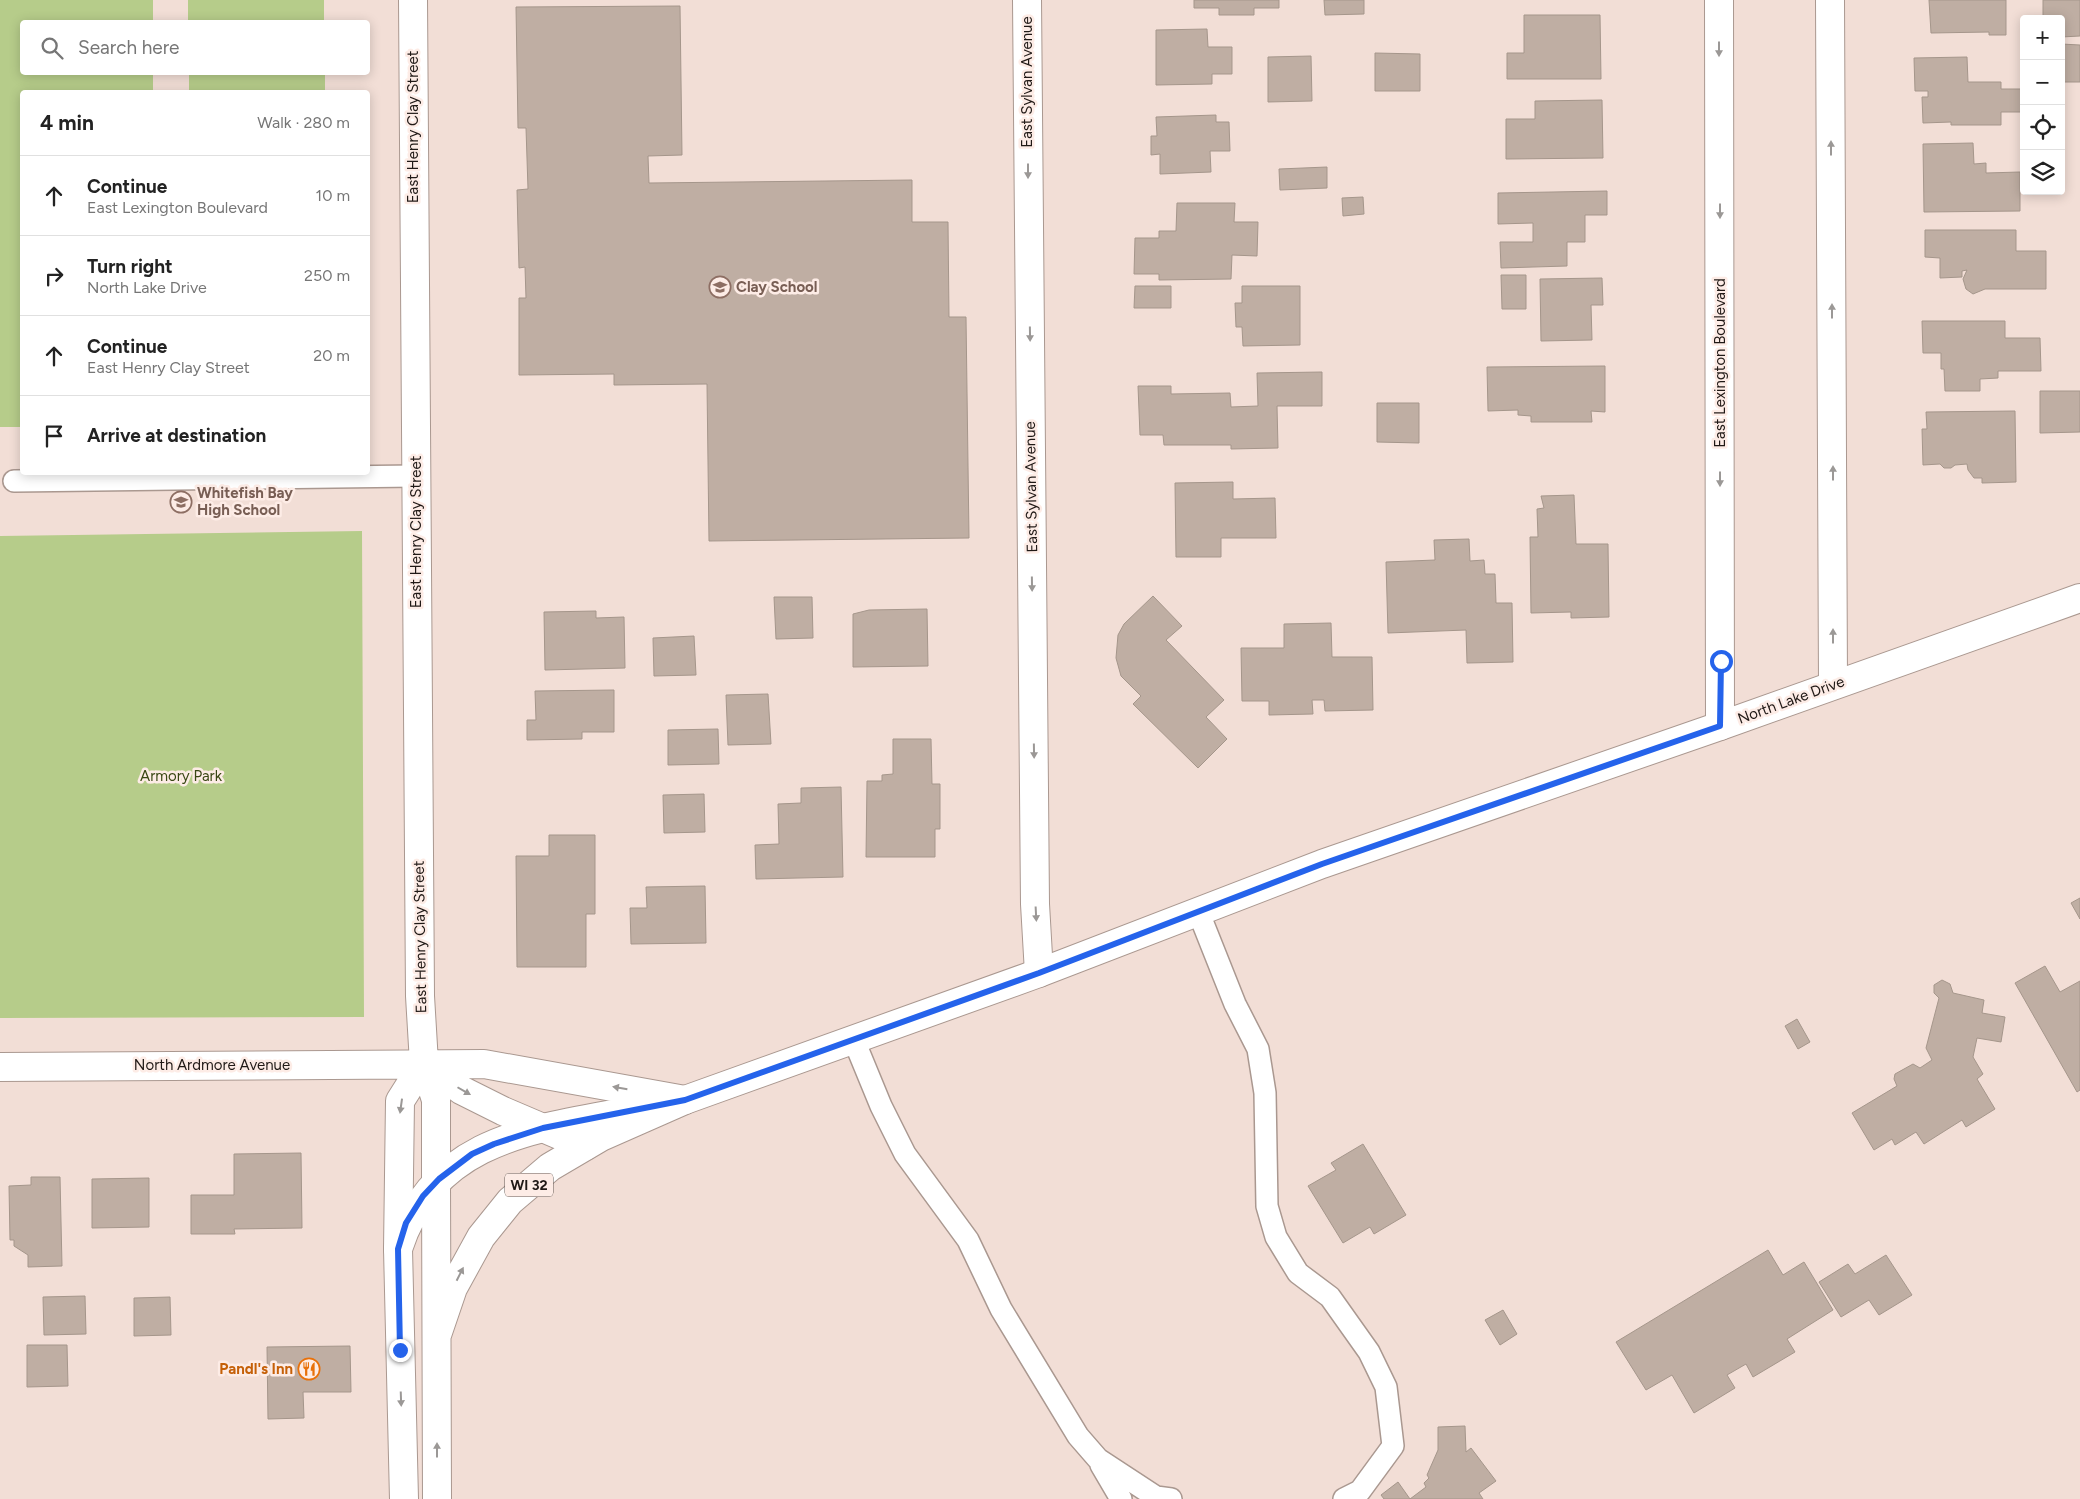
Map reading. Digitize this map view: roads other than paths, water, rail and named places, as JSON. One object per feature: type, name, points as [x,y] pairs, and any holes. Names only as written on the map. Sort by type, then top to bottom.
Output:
[{"type":"street","name":"East Henry Clay Street","points":[[412,0],[420,996],[424,1063],[436,1100],[437,1335]]},
{"type":"street","name":"East Sylvan Avenue","points":[[1027,0],[1035,904],[1039,973]]},
{"type":"street","name":"East Lexington Boulevard","points":[[1719,0],[1720,726]]},
{"type":"street","points":[[1830,0],[1833,684]]},
{"type":"street","name":"North Lake Drive","points":[[437,1335],[453,1288],[480,1236],[510,1201],[550,1167],[585,1146],[685,1100],[853,1038],[1039,973],[1322,864],[1720,726],[1833,684],[2080,598]]},
{"type":"street","points":[[398,1249],[400,1101],[424,1063],[462,1090],[585,1146]]},
{"type":"street","name":"North Ardmore Avenue","points":[[0,1067],[484,1064],[685,1100]]},
{"type":"street","name":"North Lake Drive","points":[[398,1249],[406,1223],[423,1196],[436,1182],[472,1154],[515,1136],[543,1128],[685,1100]]},
{"type":"street","name":"WI 32","points":[[398,1249],[404,1499]]},
{"type":"street","name":"WI 32","points":[[437,1335],[437,1499]]},
{"type":"lane","points":[[14,481],[416,476]]},
{"type":"lane","points":[[1198,911],[1235,1004],[1258,1049],[1265,1093],[1267,1206],[1276,1237],[1298,1273],[1330,1297],[1369,1352],[1386,1387],[1393,1446],[1360,1490],[1344,1499]]},
{"type":"lane","points":[[853,1038],[881,1106],[905,1154],[968,1240],[1001,1309],[1078,1436],[1098,1459],[1121,1499]]},
{"type":"lane","points":[[1098,1459],[1156,1497],[1171,1499]]},
{"type":"place","name":"Clay School","points":[[720,287]]},
{"type":"place","name":"Whitefish Bay High School","points":[[181,502]]},
{"type":"place","name":"Pandl's Inn","points":[[309,1369]]},
{"type":"park label","name":"Armory Park","points":[[181,776]]}]
